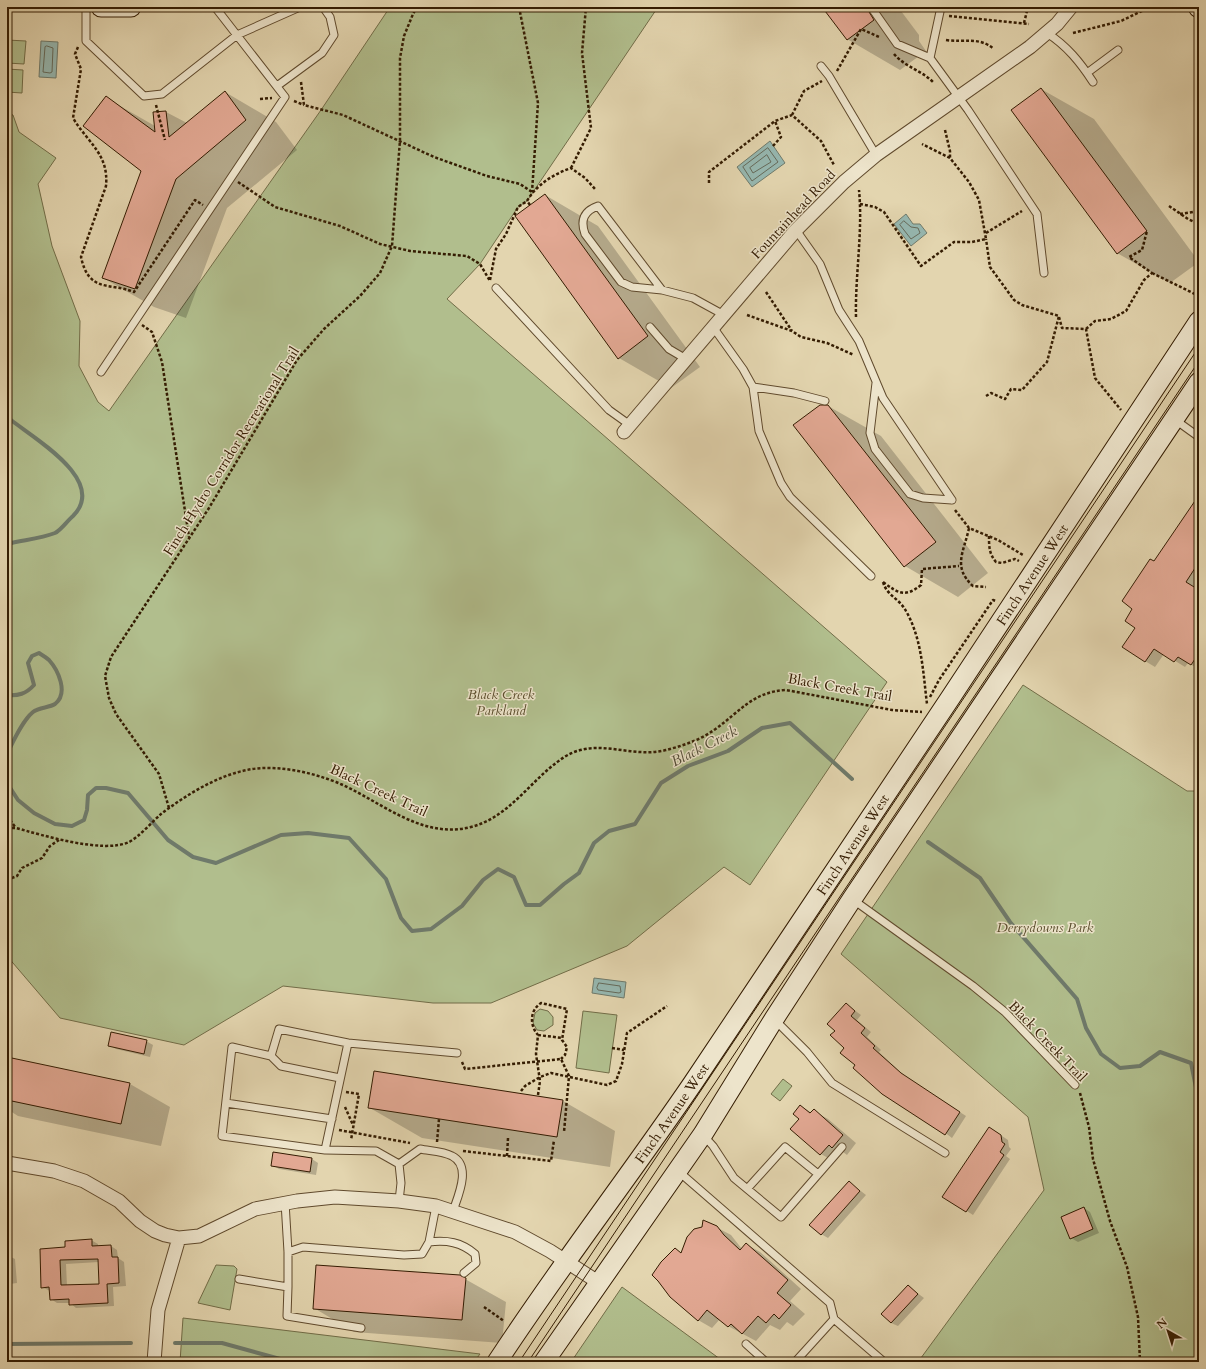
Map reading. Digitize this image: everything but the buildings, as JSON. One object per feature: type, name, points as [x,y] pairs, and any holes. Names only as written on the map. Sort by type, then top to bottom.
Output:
[{"type":"main road","points":[[101,7],[130,7]]},
{"type":"main road","name":"Finch Avenue West","points":[[497,1362],[691,1086],[932,723],[1014,603],[1199,321]]},
{"type":"main road","points":[[544,1362],[598,1282],[615,1262],[678,1171],[852,899],[1199,382]]},
{"type":"street","name":"Fountainhead Road","points":[[627,428],[796,230],[844,182],[876,155],[958,98],[1047,33],[1071,7]]},
{"type":"street","points":[[7,1163],[54,1171],[84,1181],[119,1201],[140,1221],[155,1231],[165,1236],[179,1238],[199,1236],[255,1209],[285,1202],[336,1197],[399,1200],[436,1206],[515,1232],[567,1261],[598,1282]]},
{"type":"street","points":[[154,1362],[158,1310],[179,1238]]},
{"type":"lane","points":[[86,7],[86,41],[144,96],[162,94],[237,36],[300,7]]},
{"type":"lane","points":[[101,372],[285,97],[215,7]]},
{"type":"lane","points":[[277,86],[322,53],[334,35],[330,17],[323,7]]},
{"type":"lane","points":[[871,7],[897,44],[930,58],[968,110],[1037,214],[1044,273]]},
{"type":"lane","points":[[930,58],[941,7]]},
{"type":"lane","points":[[1047,33],[1061,42],[1093,82]]},
{"type":"lane","points":[[1087,73],[1118,50]]},
{"type":"lane","points":[[821,66],[829,76],[876,155]]},
{"type":"lane","points":[[662,290],[598,206],[589,210],[584,216],[582,225],[585,234],[621,282],[632,287],[662,290],[693,298],[724,315]]},
{"type":"lane","points":[[796,230],[820,264],[839,310],[858,341],[883,398],[952,500]]},
{"type":"lane","points":[[496,288],[627,428]]},
{"type":"lane","points":[[650,327],[669,349],[686,359]]},
{"type":"lane","points":[[713,327],[743,369],[753,387],[759,431],[784,488],[790,497],[871,576]]},
{"type":"lane","points":[[876,382],[870,433],[875,449],[910,494],[923,498],[952,500]]},
{"type":"lane","points":[[753,387],[794,392],[825,401]]},
{"type":"lane","points":[[1174,419],[1199,437]]},
{"type":"lane","name":"Black Creek Trail","points":[[852,899],[973,986],[1005,1012],[1075,1085]]},
{"type":"lane","points":[[774,1019],[807,1052],[832,1083],[945,1153]]},
{"type":"lane","points":[[271,1056],[279,1029],[348,1043],[457,1053]]},
{"type":"lane","points":[[325,1150],[348,1043]]},
{"type":"lane","points":[[340,1078],[282,1066],[271,1056],[232,1047],[222,1136],[325,1150],[376,1151],[399,1164]]},
{"type":"lane","points":[[226,1103],[332,1119]]},
{"type":"lane","points":[[702,1134],[713,1146],[734,1178],[781,1217],[842,1147]]},
{"type":"lane","points":[[747,1189],[785,1147],[818,1174]]},
{"type":"lane","points":[[399,1164],[420,1148],[452,1156],[460,1166],[463,1177],[453,1211]]},
{"type":"lane","points":[[399,1164],[401,1183],[399,1200]]},
{"type":"lane","points":[[678,1171],[830,1303],[834,1319],[884,1362]]},
{"type":"lane","points":[[285,1202],[288,1252],[288,1316],[361,1328]]},
{"type":"lane","points":[[288,1252],[303,1247],[404,1255],[422,1254],[429,1242],[436,1206]]},
{"type":"lane","points":[[429,1242],[442,1241],[464,1245],[475,1254],[476,1264],[464,1273]]},
{"type":"lane","points":[[239,1279],[288,1287]]},
{"type":"lane","points":[[795,1362],[834,1319]]},
{"type":"lane","points":[[746,1344],[766,1362]]},
{"type":"path","name":"Finch Hydro Corridor Recreational Trail","points":[[169,808],[159,774],[116,714],[109,698],[105,676],[111,657],[189,538],[297,360],[324,329],[360,296],[380,273],[392,246],[400,140],[400,58],[404,36],[417,7]]},
{"type":"path","points":[[519,7],[538,103],[532,192]]},
{"type":"path","points":[[490,281],[496,249],[506,234],[518,207],[527,201],[532,192],[555,174],[571,168],[591,128],[582,53],[586,7]]},
{"type":"path","points":[[1024,23],[1028,7]]},
{"type":"path","points":[[1073,33],[1121,21],[1150,7]]},
{"type":"path","points":[[949,16],[1029,24]]},
{"type":"path","points":[[946,40],[957,42],[978,40],[994,49]]},
{"type":"path","points":[[82,42],[78,46],[75,54],[81,69],[73,118],[100,154],[104,163],[106,178],[106,186],[81,257],[83,266],[90,277],[98,284],[124,288],[134,292],[195,200],[210,210]]},
{"type":"path","points":[[305,78],[300,82],[304,105],[343,115],[434,157],[487,176],[520,184],[532,192]]},
{"type":"path","points":[[156,106],[165,140]]},
{"type":"path","points":[[709,183],[709,172],[776,121],[792,115],[821,141],[834,165]]},
{"type":"path","points":[[773,146],[781,137],[776,121]]},
{"type":"path","points":[[944,130],[950,151],[950,158]]},
{"type":"path","points":[[922,144],[950,158],[969,182],[979,200],[986,233],[990,267],[1014,300],[1022,305],[1059,316]]},
{"type":"path","points":[[571,168],[586,178],[595,189]]},
{"type":"path","points":[[231,177],[275,207],[340,226],[380,244],[434,254],[467,256],[480,264],[496,288]]},
{"type":"path","points":[[858,341],[856,283],[860,204],[859,190]]},
{"type":"path","points":[[527,201],[530,205]]},
{"type":"path","points":[[860,204],[875,207],[884,212],[921,266],[954,242],[972,242],[986,239]]},
{"type":"path","points":[[1169,206],[1180,214],[1199,224]]},
{"type":"path","points":[[986,233],[1022,211]]},
{"type":"path","points":[[1180,214],[1199,211]]},
{"type":"path","points":[[1147,231],[1142,250],[1129,257],[1152,273],[1197,295]]},
{"type":"path","points":[[1059,316],[1062,328],[1086,329],[1095,321],[1111,319],[1126,311],[1144,280],[1152,273]]},
{"type":"path","points":[[766,292],[792,331]]},
{"type":"path","points":[[747,314],[792,331],[801,337],[827,342],[868,362]]},
{"type":"path","points":[[986,396],[991,394],[1004,399],[1011,390],[1022,390],[1030,382],[1047,362],[1059,316]]},
{"type":"path","points":[[135,321],[152,332],[162,362],[189,538]]},
{"type":"path","points":[[1086,329],[1095,378],[1121,410]]},
{"type":"path","points":[[952,500],[954,509],[969,528],[989,536],[1023,555]]},
{"type":"path","points":[[969,528],[959,566],[961,573],[972,586],[986,587]]},
{"type":"path","points":[[989,536],[989,548],[992,557],[996,562],[1002,563],[1015,559],[1019,561]]},
{"type":"path","points":[[871,576],[883,582],[896,592],[903,593],[914,591],[921,585],[922,569],[959,566]]},
{"type":"path","points":[[883,582],[886,591],[902,606],[911,621],[919,644],[927,704]]},
{"type":"path","points":[[927,704],[939,680],[993,600]]},
{"type":"path","name":"Black Creek Trail","points":[[16,828],[59,840],[102,845],[116,845],[129,842],[169,808],[195,792],[221,779],[258,769],[286,768],[306,771],[337,783],[410,821],[431,828],[470,828],[487,821],[510,805],[566,756],[586,748],[606,747],[644,753],[671,749],[689,743],[711,732],[753,698],[772,691],[786,690],[804,692],[892,710],[924,712],[927,704]]},
{"type":"path","points":[[7,816],[16,828]]},
{"type":"path","points":[[7,828],[16,828]]},
{"type":"path","points":[[7,880],[16,876],[22,868],[42,858],[50,846],[59,840]]},
{"type":"path","points":[[457,1053],[465,1069],[537,1061],[561,1059],[565,1055],[567,1047],[562,1040],[567,1008],[541,1003],[536,1007],[531,1022],[532,1028],[538,1036],[536,1054],[537,1061],[540,1077],[538,1095]]},
{"type":"path","points":[[521,1092],[525,1086],[540,1077],[551,1073],[607,1085],[616,1081],[628,1033],[667,1006]]},
{"type":"path","points":[[538,1036],[562,1038]]},
{"type":"path","points":[[612,1048],[624,1050]]},
{"type":"path","points":[[561,1059],[569,1076],[564,1132]]},
{"type":"path","name":"Black Creek Trail","points":[[1075,1085],[1082,1096],[1089,1127],[1093,1159],[1110,1221],[1127,1267],[1138,1317],[1140,1362]]},
{"type":"path","points":[[338,1091],[353,1125]]},
{"type":"path","points":[[338,1091],[359,1094],[349,1150]]},
{"type":"path","points":[[437,1152],[439,1119]]},
{"type":"path","points":[[507,1156],[508,1138]]},
{"type":"path","points":[[484,1307],[504,1321]]},
{"type":"green space","name":"Black Creek Parkland","points":[[390,7],[658,7],[527,201],[518,207],[480,264],[447,299],[887,682],[750,885],[724,867],[627,946],[491,1003],[433,1003],[283,986],[184,1045],[60,1018],[7,956],[7,113],[13,115],[19,132],[56,158],[38,184],[52,246],[80,321],[79,366],[98,402],[109,411],[321,110]]},
{"type":"green space","points":[[7,40],[26,41],[24,64],[7,63]]},
{"type":"green space","points":[[7,69],[23,70],[22,93],[7,92]]},
{"type":"green space","name":"Derrydowns Park","points":[[1023,685],[1187,791],[1199,791],[1199,1362],[918,1362],[1044,1190],[1028,1117],[841,954]]},
{"type":"green space","points":[[540,1009],[548,1011],[553,1017],[553,1025],[544,1031],[537,1030],[533,1023],[535,1013]]},
{"type":"green space","points":[[583,1011],[617,1015],[609,1073],[576,1068]]},
{"type":"green space","points":[[783,1079],[792,1086],[780,1101],[771,1094]]},
{"type":"green space","points":[[216,1265],[234,1266],[237,1269],[230,1310],[198,1303]]},
{"type":"green space","points":[[622,1287],[724,1362],[571,1362]]},
{"type":"green space","points":[[183,1318],[480,1354],[474,1362],[180,1362]]},
{"type":"water","points":[[41,41],[58,42],[56,78],[39,77]]},
{"type":"water","points":[[770,141],[785,163],[752,187],[737,167]]},
{"type":"water","points":[[906,214],[913,224],[920,224],[927,233],[911,246],[894,224]]},
{"type":"water","points":[[594,978],[626,982],[624,998],[592,993]]},
{"type":"waterway","name":"Black Creek","points":[[7,415],[11,420],[50,449],[64,462],[75,475],[81,489],[81,503],[73,516],[57,532],[43,537],[7,544]]},
{"type":"waterway","name":"Black Creek","points":[[7,695],[22,694],[34,685],[28,663],[32,656],[39,653],[48,659],[59,675],[62,688],[59,699],[55,704],[35,710],[29,716],[18,732],[7,754]]},
{"type":"waterway","name":"Black Creek","points":[[7,783],[18,800],[34,813],[55,824],[72,826],[84,820],[87,810],[88,795],[96,788],[106,788],[128,793],[168,840],[193,857],[216,863],[281,835],[308,833],[349,838],[386,879],[401,918],[412,931],[431,929],[462,906],[483,880],[498,869],[514,877],[526,905],[540,905],[579,873],[594,843],[609,831],[635,824],[661,783],[688,766],[728,751],[762,728],[790,723],[852,779]]},
{"type":"waterway","name":"Black Creek","points":[[928,842],[980,878],[1010,922],[1077,999],[1086,1028],[1101,1054],[1120,1068],[1140,1066],[1160,1052],[1191,1063],[1199,1102]]},
{"type":"waterway","points":[[7,1344],[131,1343]]},
{"type":"waterway","points":[[175,1343],[222,1343],[291,1362]]},
{"type":"tram line","points":[[519,1362],[1199,347]]},
{"type":"tram line","points":[[528,1362],[1199,361]]}]
